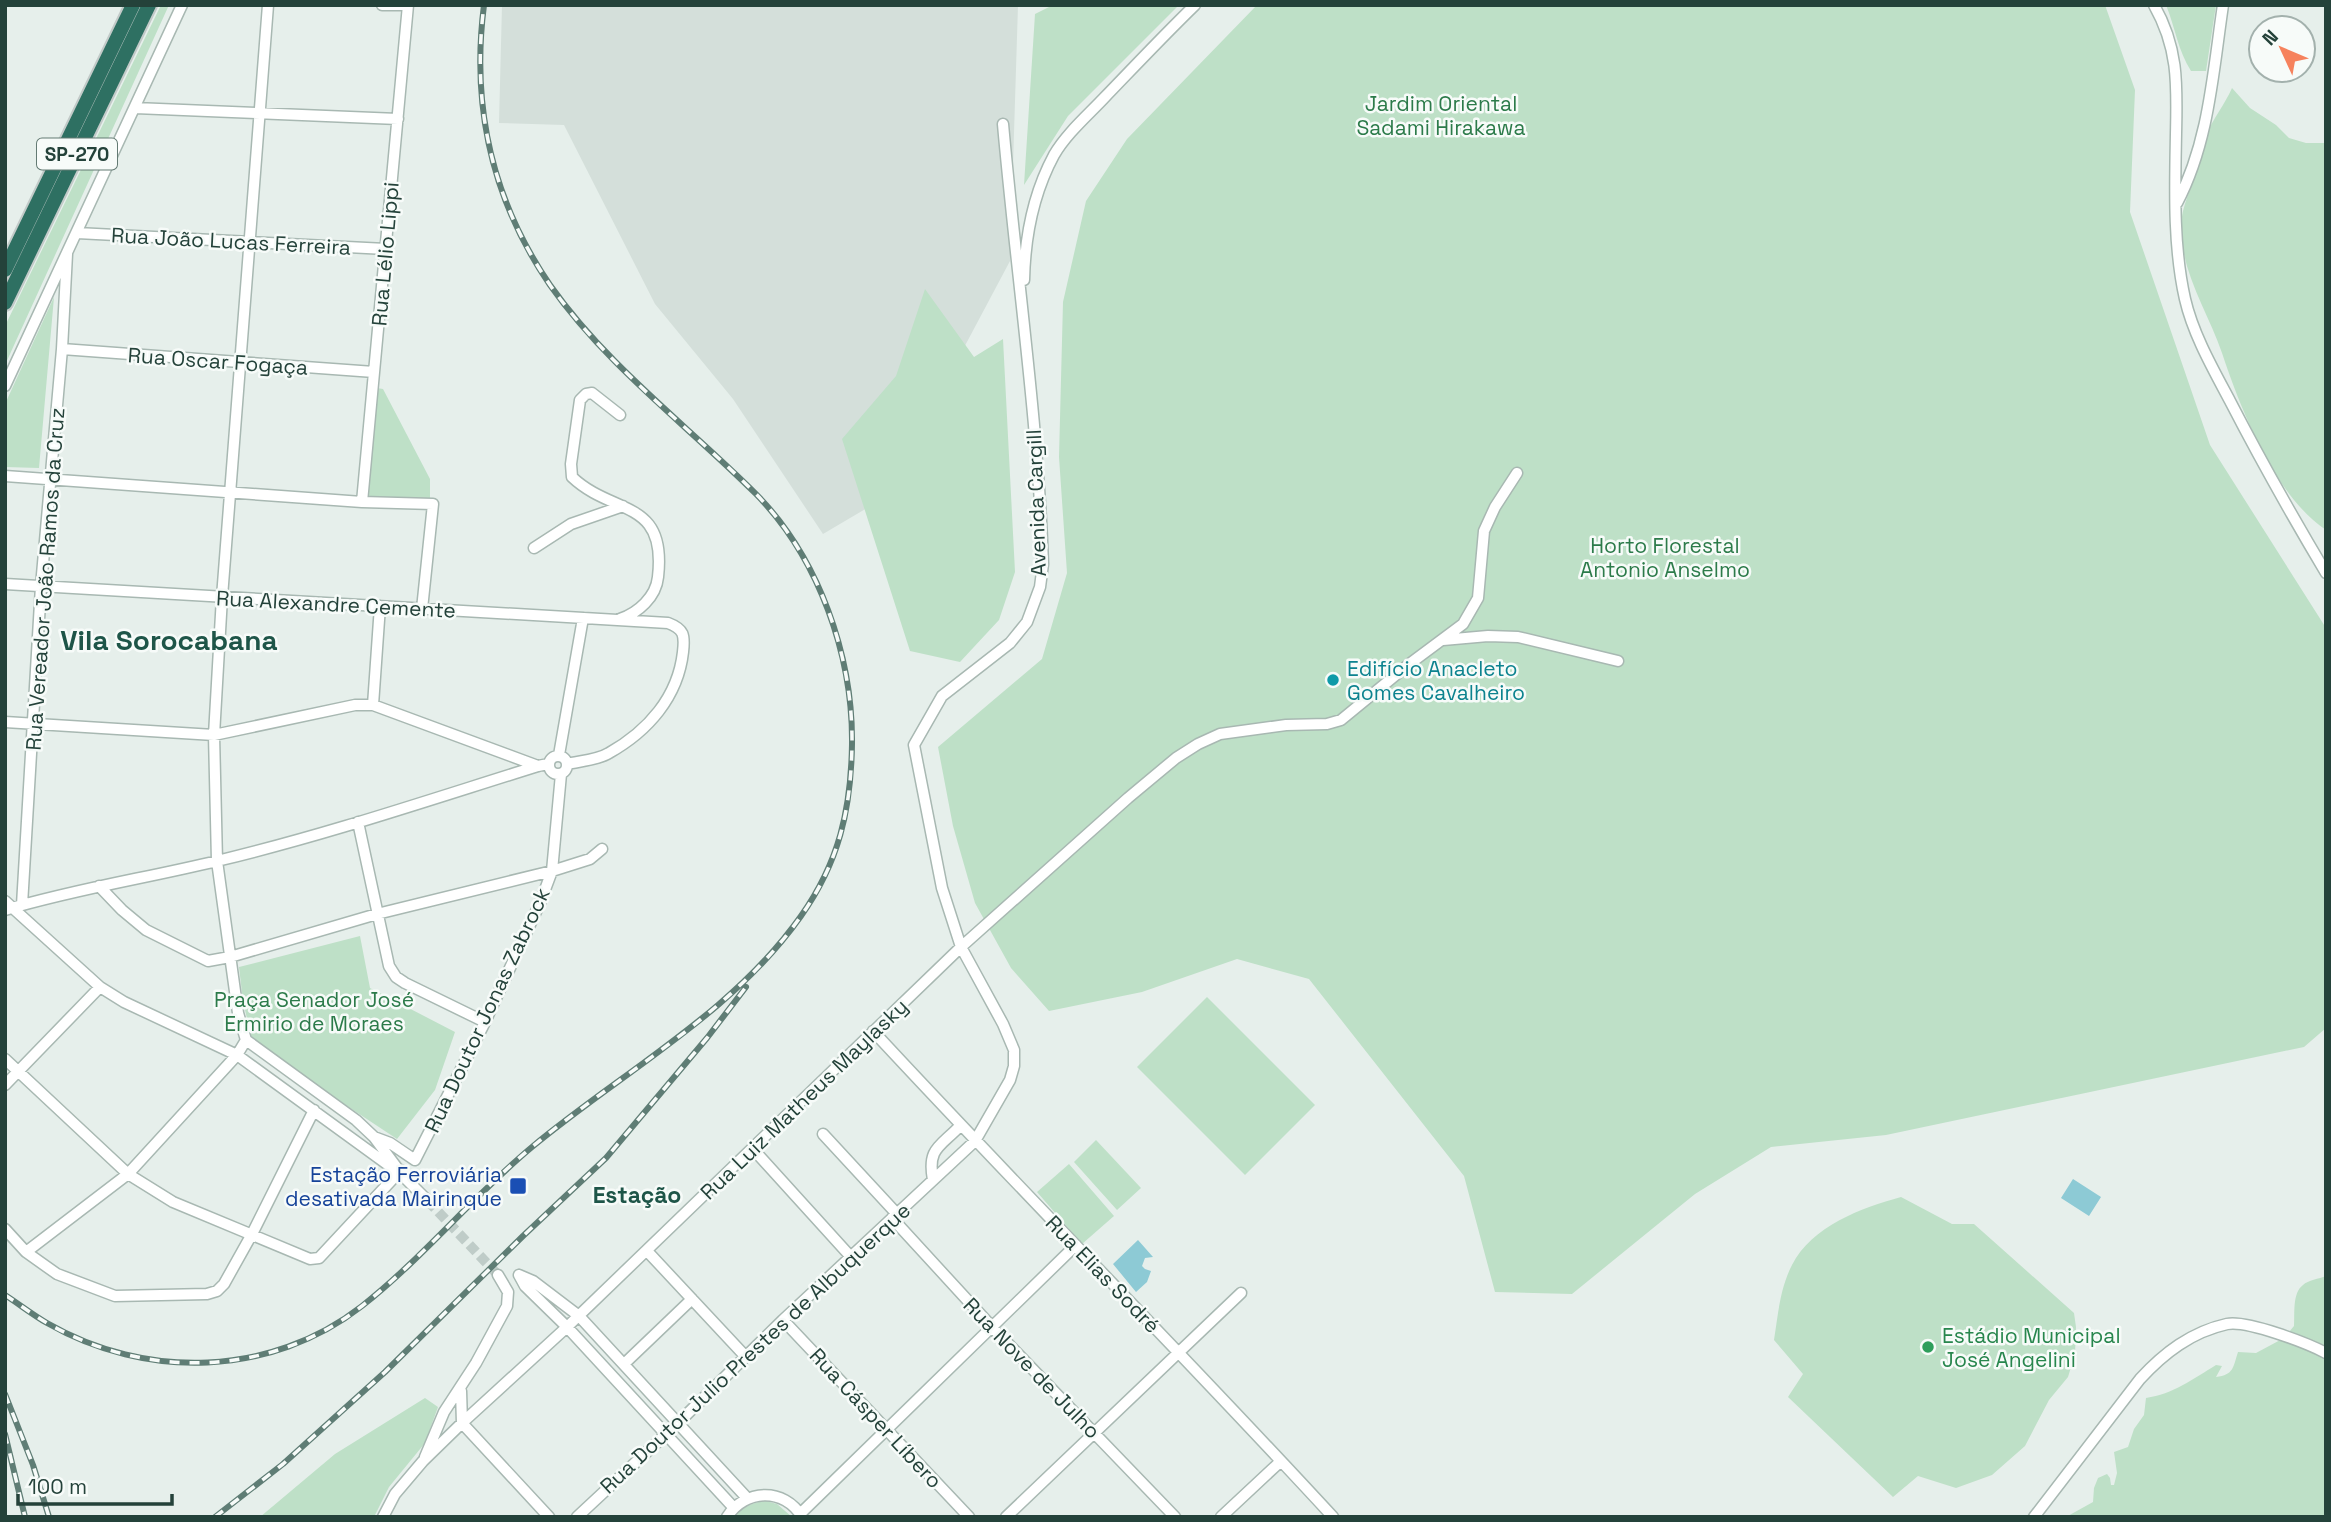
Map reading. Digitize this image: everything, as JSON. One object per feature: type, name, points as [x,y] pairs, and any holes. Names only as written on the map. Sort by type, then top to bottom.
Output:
[{"type":"highway","name":"SP-270","points":[[5,270],[134,5]]},
{"type":"highway","name":"SP-270","points":[[5,303],[149,5]]},
{"type":"street","points":[[5,386],[182,5]]},
{"type":"street","points":[[268,5],[222,597],[214,735],[217,861],[238,1013],[246,1040],[356,1120],[374,1137],[401,1173],[428,1201]]},
{"type":"street","points":[[382,5],[402,5]]},
{"type":"street","name":"Rua Lélio Lippi","points":[[362,502],[408,5]]},
{"type":"street","points":[[1026,337],[1025,250],[1031,214],[1042,180],[1056,152],[1195,5]]},
{"type":"street","points":[[2154,5],[2174,54],[2177,80],[2179,266],[2186,302],[2201,341],[2263,466],[2326,573]]},
{"type":"street","points":[[2177,203],[2193,168],[2204,131],[2223,5]]},
{"type":"street","points":[[135,108],[398,119]]},
{"type":"street","name":"Avenida Cargill","points":[[975,1141],[1010,1080],[1014,1066],[1014,1050],[1003,1024],[961,947],[942,888],[914,745],[942,696],[1010,643],[1027,622],[1040,587],[1042,539],[1026,337],[1011,218],[1003,124]]},
{"type":"street","name":"Rua João Lucas Ferreira","points":[[76,233],[386,249]]},
{"type":"street","name":"Rua Vereador João Ramos da Cruz","points":[[11,906],[34,723],[41,586],[62,349],[67,254]]},
{"type":"street","name":"Rua Oscar Fogaça","points":[[62,349],[374,372]]},
{"type":"street","points":[[616,620],[629,616],[652,594],[658,581],[659,549],[656,535],[642,517],[581,485],[572,477],[571,464],[580,400],[586,394],[592,393],[620,415]]},
{"type":"street","name":"Rua Luiz Matheus Maylasky","points":[[383,1517],[395,1494],[462,1423],[579,1316],[961,947],[1176,758],[1220,734],[1286,725],[1327,724],[1341,720],[1463,624],[1478,598],[1484,530],[1517,473]]},
{"type":"street","points":[[5,476],[362,502],[433,504],[422,609]]},
{"type":"street","points":[[534,548],[571,524],[623,506]]},
{"type":"street","name":"Rua Alexandre Cemente","points":[[5,584],[668,623],[682,631],[685,636],[681,672],[672,693],[652,721],[607,755],[567,764]]},
{"type":"street","points":[[373,705],[380,606]]},
{"type":"street","points":[[559,755],[583,618]]},
{"type":"street","points":[[1443,640],[1488,636],[1518,638],[1618,661]]},
{"type":"street","points":[[5,722],[214,735],[355,705],[373,705],[543,765],[552,772],[561,774],[567,764],[559,755]]},
{"type":"street","points":[[11,906],[217,861],[358,822],[543,765],[559,755]]},
{"type":"street","name":"Rua Doutor Jonas Zabrock","points":[[374,1137],[390,1143],[415,1160],[485,1022],[540,903],[552,871],[561,774]]},
{"type":"street","points":[[358,822],[389,966],[396,977],[485,1022]]},
{"type":"street","points":[[99,886],[121,910],[146,930],[208,961],[377,914],[552,871],[590,859],[602,849]]},
{"type":"street","points":[[11,906],[100,987],[124,1002],[237,1055],[401,1173]]},
{"type":"street","points":[[5,1084],[100,987]]},
{"type":"street","name":"Rua Elias Sodré","points":[[873,1031],[960,1126],[1333,1517]]},
{"type":"street","points":[[26,1252],[128,1174],[237,1055],[246,1040]]},
{"type":"street","points":[[5,1059],[128,1174],[173,1202],[310,1259],[319,1258],[401,1173]]},
{"type":"street","points":[[5,1229],[26,1252],[57,1274],[115,1296],[207,1294],[217,1291],[224,1284],[252,1234],[314,1110]]},
{"type":"street","points":[[933,1180],[930,1159],[960,1126]]},
{"type":"street","name":"Rua Nove de Julho","points":[[823,1134],[992,1327],[1175,1517]]},
{"type":"street","name":"Rua Doutor Julio Prestes de Albuquerque","points":[[577,1517],[975,1141]]},
{"type":"street","points":[[754,1149],[850,1257]]},
{"type":"street","points":[[747,1498],[579,1316],[533,1282],[519,1275],[525,1286],[666,1433],[730,1512],[747,1498],[770,1495],[782,1498],[801,1515],[886,1428],[1076,1245]]},
{"type":"street","points":[[647,1251],[746,1357]]},
{"type":"street","points":[[424,1461],[437,1427],[507,1306],[508,1292],[498,1275]]},
{"type":"street","points":[[1006,1517],[1241,1293]]},
{"type":"street","points":[[624,1364],[692,1299]]},
{"type":"street","name":"Rua Cásper Líbero","points":[[783,1320],[969,1517]]},
{"type":"street","points":[[2035,1517],[2140,1379],[2157,1360],[2182,1341],[2229,1324],[2284,1334],[2326,1353]]},
{"type":"street","points":[[461,1388],[462,1423],[549,1517]]},
{"type":"street","points":[[1222,1517],[1281,1461]]},
{"type":"shaded area","points":[[502,5],[1018,5],[1010,261],[884,498],[823,534],[733,399],[655,304],[564,125],[499,123]]},
{"type":"green space","points":[[161,5],[169,5],[5,365],[5,326]]},
{"type":"green space","points":[[1053,5],[1179,5],[1068,116],[1024,185],[1035,14]]},
{"type":"green space","name":"Horto Florestal Antonio Anselmo","points":[[1257,5],[2105,5],[2135,90],[2130,212],[2210,445],[2326,628],[2326,1028],[2304,1047],[1886,1135],[1771,1147],[1695,1194],[1572,1294],[1495,1292],[1464,1176],[1309,979],[1237,959],[1142,992],[1049,1011],[1011,968],[975,903],[953,826],[938,747],[1042,659],[1067,573],[1059,457],[1063,302],[1086,201],[1127,139]]},
{"type":"green space","points":[[2166,5],[2216,5],[2206,71],[2191,71]]},
{"type":"green space","points":[[2232,88],[2250,108],[2276,125],[2289,138],[2306,143],[2326,143],[2326,530],[2291,496],[2262,450],[2239,400],[2185,260],[2181,227],[2183,211],[2199,166],[2206,135]]},
{"type":"green space","points":[[925,289],[974,357],[1003,339],[1015,572],[999,620],[960,662],[910,651],[842,439],[896,376]]},
{"type":"green space","points":[[54,297],[39,468],[5,467],[5,404]]},
{"type":"green space","points":[[377,388],[383,389],[430,479],[430,500],[364,498]]},
{"type":"green space","name":"Praça Senador José Ermirio de Moraes","points":[[360,936],[370,988],[455,1032],[435,1090],[397,1139],[279,1061],[251,1036],[243,1001],[239,967]]},
{"type":"green space","points":[[1207,997],[1315,1105],[1245,1175],[1137,1067]]},
{"type":"green space","points":[[1096,1140],[1141,1188],[1117,1210],[1074,1162]]},
{"type":"green space","points":[[1069,1164],[1114,1216],[1082,1244],[1037,1192]]},
{"type":"green space","name":"Estádio Municipal José Angelini","points":[[1901,1197],[1952,1224],[1974,1224],[2074,1313],[2076,1327],[2075,1354],[2068,1377],[2049,1400],[2025,1446],[1992,1475],[1956,1488],[1918,1476],[1893,1497],[1788,1397],[1803,1374],[1774,1340],[1785,1283],[1801,1251],[1812,1239],[1839,1220]]},
{"type":"green space","points":[[2326,1276],[2326,1517],[2066,1517],[2093,1502],[2098,1478],[2107,1474],[2111,1485],[2114,1485],[2117,1473],[2114,1452],[2128,1447],[2134,1429],[2144,1415],[2146,1398],[2191,1381],[2216,1365],[2222,1366],[2216,1377],[2226,1374],[2232,1369],[2238,1352],[2256,1353],[2284,1338],[2294,1326],[2294,1310],[2299,1289],[2308,1282]]},
{"type":"green space","points":[[425,1398],[438,1407],[425,1443],[389,1487],[374,1517],[260,1517],[335,1454]]},
{"type":"green space","points":[[766,1501],[777,1504],[792,1517],[735,1517],[749,1506]]},
{"type":"water","points":[[2073,1179],[2101,1197],[2089,1216],[2061,1198]]},
{"type":"water","points":[[1138,1240],[1153,1257],[1145,1258],[1142,1266],[1151,1271],[1147,1282],[1136,1292],[1113,1264]]},
{"type":"tunnel","points":[[428,1201],[498,1275]]},
{"type":"railway","points":[[5,1295],[47,1323],[85,1342],[125,1354],[166,1361],[208,1362],[248,1358],[288,1347],[326,1329],[362,1306],[384,1287],[532,1147],[675,1040],[743,982],[774,951],[801,916],[834,855],[849,791],[852,744],[846,677],[828,610],[798,548],[778,520],[756,494],[622,369],[572,314],[530,253],[513,220],[490,151],[481,79],[484,5]]},
{"type":"railway","points":[[215,1517],[283,1464],[385,1372],[606,1158],[707,1038],[746,987]]},
{"type":"railway","points":[[5,1394],[33,1465],[49,1517]]},
{"type":"railway","points":[[5,1434],[25,1517]]},
{"type":"place","name":"Edifício Anacleto Gomes Cavalheiro","points":[[1333,680]]},
{"type":"place","name":"Estação Ferroviária desativada Mairinque","points":[[518,1186]]},
{"type":"place","name":"Estádio Municipal José Angelini","points":[[1928,1347]]},
{"type":"district","name":"Vila Sorocabana","points":[[169,640]]},
{"type":"district","name":"Estação","points":[[637,1195]]},
{"type":"park label","name":"Jardim Oriental Sadami Hirakawa","points":[[1441,115]]}]
